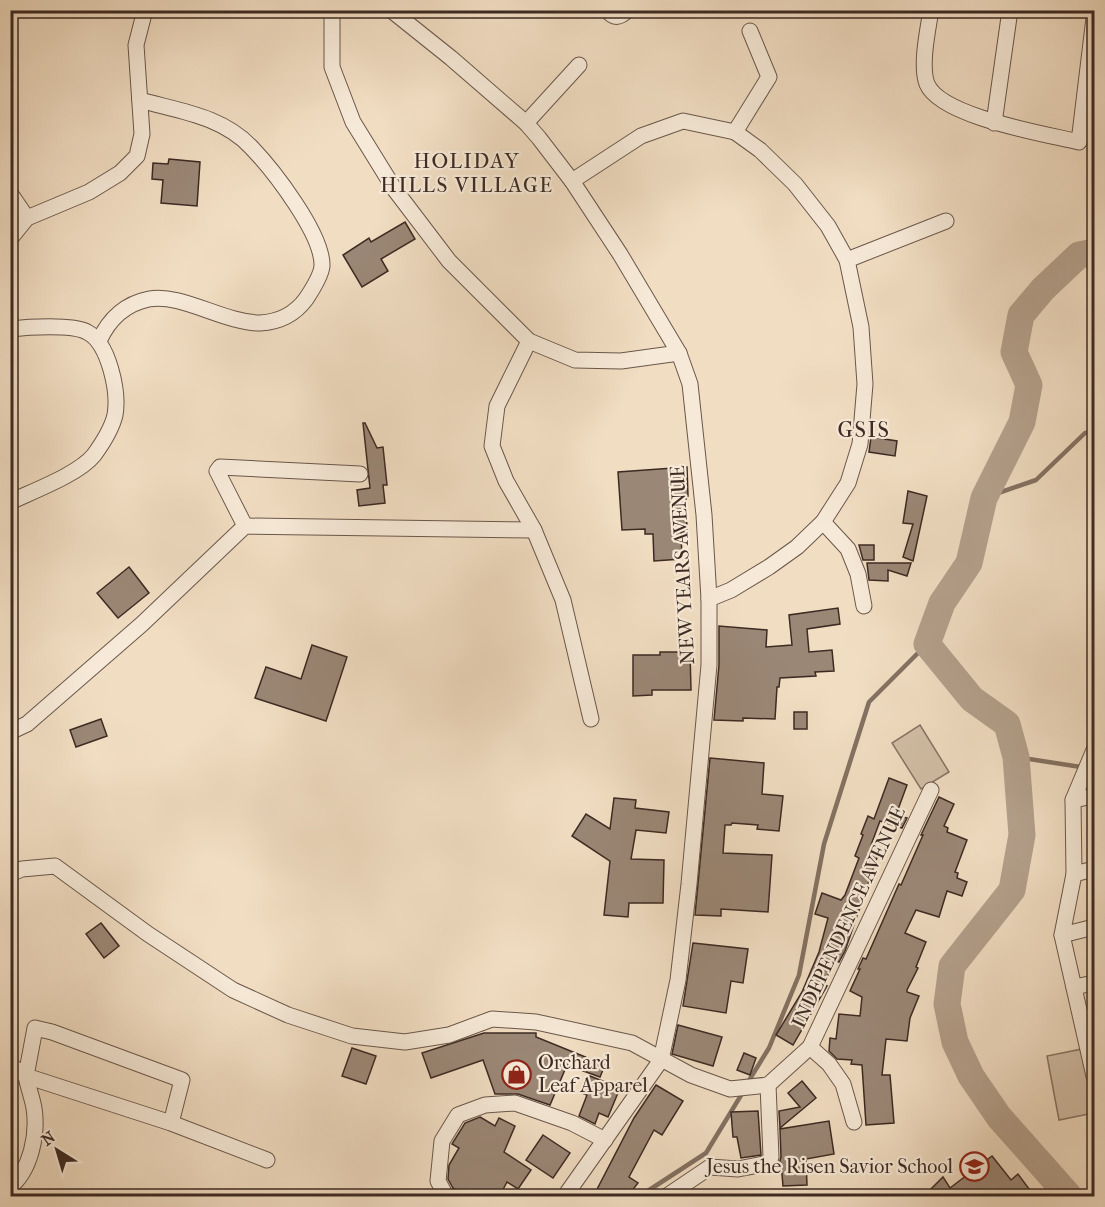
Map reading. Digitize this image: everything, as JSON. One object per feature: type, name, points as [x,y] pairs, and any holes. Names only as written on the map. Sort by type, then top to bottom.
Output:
[{"type":"street","points":[[10,239],[27,218],[89,192],[120,173],[137,156],[142,134],[136,45],[145,10]]},
{"type":"street","points":[[332,10],[332,67],[353,122],[395,190],[449,261],[529,341],[575,360],[621,361],[679,353]]},
{"type":"street","name":"NEW YEARS AVENUE","points":[[391,10],[526,123],[573,181],[679,353],[690,384],[709,599],[709,665],[678,980],[661,1060],[565,1197]]},
{"type":"street","points":[[607,10],[616,17],[628,10]]},
{"type":"street","points":[[994,123],[1010,10]]},
{"type":"street","points":[[928,12],[924,63],[927,84],[940,99],[994,123],[1079,142],[1095,18]]},
{"type":"street","points":[[735,132],[769,77],[750,31]]},
{"type":"street","points":[[526,123],[579,65]]},
{"type":"street","points":[[99,341],[116,314],[150,299],[167,299],[237,320],[261,323],[283,319],[298,309],[322,268],[319,248],[312,231],[266,163],[244,139],[216,121],[140,100]]},
{"type":"street","points":[[573,181],[641,136],[683,121],[735,132],[760,150],[795,184],[828,226],[847,260],[861,327],[865,384],[860,444],[848,483],[823,522],[796,547],[731,590],[709,599]]},
{"type":"street","points":[[10,193],[27,218]]},
{"type":"street","points":[[847,260],[946,221]]},
{"type":"street","points":[[10,329],[68,328],[86,331],[99,341],[109,363],[114,386],[115,414],[106,436],[93,456],[79,468],[10,502]]},
{"type":"street","points":[[529,341],[497,406],[492,446],[506,481],[534,530],[563,600],[591,719]]},
{"type":"street","points":[[245,526],[217,471],[220,467],[360,474]]},
{"type":"street","points":[[823,522],[848,549],[858,573],[864,606]]},
{"type":"street","points":[[10,732],[27,724],[142,624],[245,526],[534,530]]},
{"type":"street","points":[[1094,1066],[1062,935],[1074,873],[1073,800],[1095,750]]},
{"type":"street","name":"INDEPENDENCE AVENUE","points":[[765,1085],[810,1047],[931,790]]},
{"type":"street","points":[[1073,800],[1095,796]]},
{"type":"street","points":[[10,874],[22,869],[55,866],[148,934],[232,990],[288,1015],[352,1036],[405,1042],[449,1035],[492,1019],[536,1022],[632,1043],[691,1075],[730,1089],[765,1085],[771,1157],[769,1163],[738,1169],[710,1167],[667,1197]]},
{"type":"street","points":[[1074,873],[1095,869]]},
{"type":"street","points":[[1062,935],[1095,927]]},
{"type":"street","points":[[1075,992],[1095,984]]},
{"type":"street","points":[[1075,992],[1095,994]]},
{"type":"street","points":[[10,1187],[18,1180],[28,1162],[34,1137],[34,1110],[26,1076],[35,1028],[182,1080],[171,1123]]},
{"type":"street","points":[[810,1047],[829,1064],[843,1084],[854,1122]]},
{"type":"street","points":[[10,1065],[26,1076],[171,1123],[267,1160]]},
{"type":"street","points":[[446,1197],[438,1181],[442,1142],[458,1115],[484,1105],[515,1103],[572,1123],[605,1140]]},
{"type":"shaded area","points":[[920,725],[949,772],[921,789],[892,743]]},
{"type":"shaded area","points":[[1082,1049],[1094,1113],[1059,1120],[1047,1056]]},
{"type":"building","points":[[169,159],[200,162],[197,206],[161,203],[163,180],[152,179],[153,163],[168,164]]},
{"type":"building","points":[[405,222],[415,239],[381,259],[388,271],[362,287],[343,255],[369,238],[371,242]]},
{"type":"building","points":[[363,423],[377,448],[383,447],[387,485],[383,485],[385,503],[359,506],[357,490],[370,488]]},
{"type":"building","points":[[871,437],[897,441],[895,456],[869,452]]},
{"type":"building","points":[[687,467],[687,532],[681,532],[682,559],[654,561],[653,534],[645,534],[645,529],[622,530],[618,472]]},
{"type":"building","points":[[908,491],[927,496],[913,561],[903,557],[913,524],[903,523]]},
{"type":"building","points":[[859,545],[874,545],[874,560],[863,560]]},
{"type":"building","points":[[867,563],[911,563],[907,576],[888,570],[888,581],[869,580]]},
{"type":"building","points":[[129,567],[149,593],[118,618],[97,593]]},
{"type":"building","points":[[838,608],[840,624],[807,629],[809,652],[832,650],[834,671],[815,672],[816,676],[780,678],[779,687],[777,687],[775,719],[714,720],[719,665],[719,626],[767,630],[766,647],[792,645],[789,615]]},
{"type":"building","points":[[312,645],[347,657],[326,721],[255,698],[266,667],[301,679]]},
{"type":"building","points":[[660,652],[690,652],[691,690],[652,690],[652,695],[633,696],[633,655],[660,655]]},
{"type":"building","points":[[794,712],[807,712],[807,729],[794,729]]},
{"type":"building","points":[[101,719],[107,736],[76,747],[70,730]]},
{"type":"building","points":[[710,758],[764,763],[762,794],[783,796],[779,831],[757,829],[758,825],[732,823],[725,825],[723,853],[772,855],[768,912],[721,909],[721,916],[695,915]]},
{"type":"building","points":[[889,778],[907,785],[896,815],[907,818],[902,828],[880,821],[871,845],[880,849],[845,951],[839,962],[834,960],[824,985],[827,986],[793,1045],[776,1035],[802,992],[819,952],[828,918],[815,914],[822,893],[841,900],[845,895],[859,858],[855,856],[863,835],[861,834],[868,816],[874,819]]},
{"type":"building","points":[[939,797],[954,804],[944,826],[948,828],[947,832],[967,840],[955,872],[958,873],[957,878],[967,882],[962,896],[947,891],[939,917],[916,910],[905,933],[926,942],[916,967],[918,968],[907,990],[919,996],[910,1018],[907,1041],[886,1039],[882,1075],[890,1075],[894,1123],[866,1125],[862,1065],[851,1064],[852,1060],[837,1059],[829,1051],[830,1038],[836,1039],[839,1014],[860,1016],[862,997],[850,991],[863,958],[866,959],[899,884],[901,885]]},
{"type":"building","points":[[614,798],[636,800],[635,808],[669,812],[666,833],[636,830],[631,859],[664,860],[663,903],[629,903],[628,917],[604,915],[610,861],[572,836],[586,814],[610,829]]},
{"type":"building","points":[[101,923],[119,946],[104,958],[86,934]]},
{"type":"building","points":[[693,943],[748,949],[743,983],[731,981],[726,1013],[683,1006]]},
{"type":"building","points":[[678,1025],[722,1037],[713,1066],[672,1054]]},
{"type":"building","name":"Orchard Leaf Apparel","points":[[484,1033],[536,1033],[536,1037],[605,1065],[600,1077],[567,1065],[550,1105],[518,1094],[495,1094],[483,1060],[431,1078],[422,1053]]},
{"type":"building","points":[[352,1048],[376,1056],[366,1084],[342,1076]]},
{"type":"building","points":[[744,1053],[756,1058],[750,1075],[737,1070]]},
{"type":"building","points":[[590,1076],[620,1088],[608,1117],[599,1113],[595,1124],[579,1116],[587,1095],[584,1094]]},
{"type":"building","points":[[802,1081],[816,1098],[780,1128],[779,1111],[800,1107],[788,1093]]},
{"type":"building","points":[[656,1085],[683,1101],[662,1135],[654,1130],[629,1177],[638,1183],[627,1197],[593,1197],[634,1118]]},
{"type":"building","points":[[758,1111],[761,1155],[741,1158],[737,1137],[733,1137],[731,1112]]},
{"type":"building","points":[[480,1117],[495,1126],[499,1118],[515,1126],[504,1152],[531,1170],[518,1189],[507,1182],[499,1197],[467,1197],[453,1188],[448,1179],[449,1165],[459,1148],[452,1144],[465,1123]]},
{"type":"building","points":[[829,1121],[834,1154],[806,1159],[807,1185],[783,1186],[781,1163],[779,1164],[780,1129]]},
{"type":"building","points":[[543,1135],[570,1153],[553,1178],[526,1160]]},
{"type":"building","name":"Jesus the Risen Savior School","points":[[992,1156],[1011,1180],[1018,1174],[1035,1197],[923,1197],[943,1177],[950,1188]]},
{"type":"waterway","points":[[1069,1196],[999,1117],[971,1076],[955,1042],[947,1004],[952,966],[1012,890],[1022,835],[1016,757],[1007,724],[972,699],[927,644],[942,603],[969,563],[984,498],[1022,422],[1029,385],[1014,352],[1021,315],[1043,289],[1079,255],[1094,252]]},
{"type":"waterway","points":[[984,498],[1036,480],[1085,433],[1094,432]]},
{"type":"waterway","points":[[748,1082],[769,1048],[799,975],[824,844],[869,702],[927,644]]},
{"type":"waterway","points":[[1016,757],[1094,769]]},
{"type":"waterway","points":[[640,1196],[706,1153],[743,1092]]},
{"type":"place","name":"Orchard Leaf Apparel","points":[[517,1074]]},
{"type":"place","name":"Jesus the Risen Savior School","points":[[974,1166]]},
{"type":"district","name":"HOLIDAY HILLS VILLAGE","points":[[467,173]]},
{"type":"district","name":"GSIS","points":[[864,429]]}]
